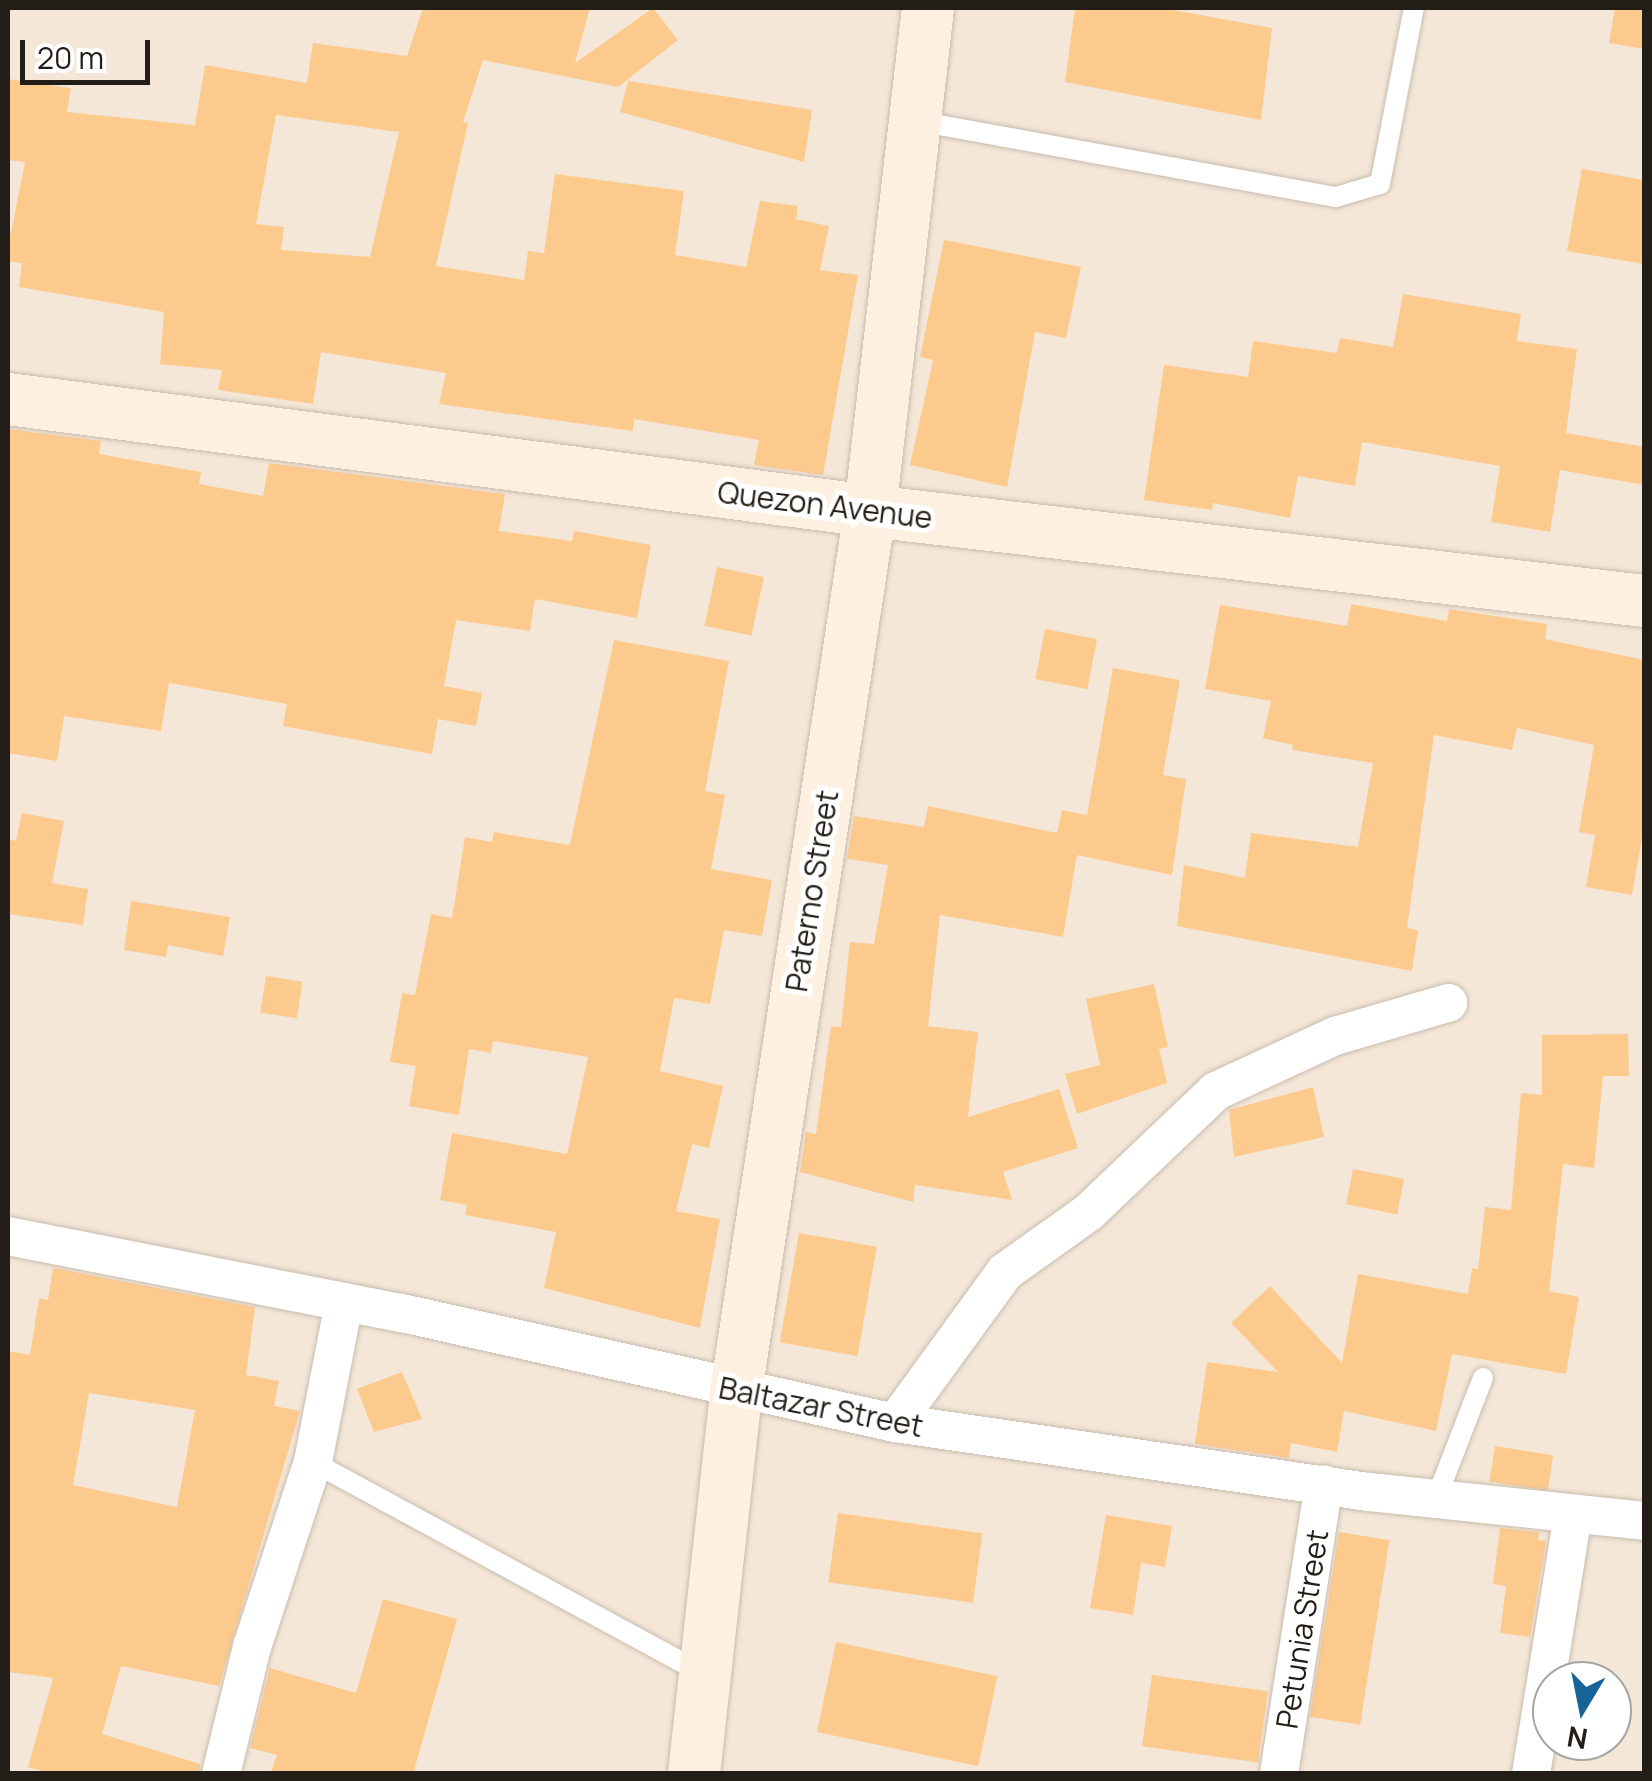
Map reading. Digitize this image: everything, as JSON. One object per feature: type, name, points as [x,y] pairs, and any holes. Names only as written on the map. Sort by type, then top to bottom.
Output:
[{"type":"street","name":"Paterno Street","points":[[694,1774],[736,1392],[870,511],[928,8]]},
{"type":"street","name":"Quezon Avenue","points":[[8,399],[870,511],[1644,600]]},
{"type":"street","points":[[895,1423],[1005,1272],[1088,1212],[1216,1091],[1335,1036],[1448,1003]]},
{"type":"street","name":"Baltazar Street","points":[[8,1236],[344,1302],[736,1392],[895,1423],[1436,1499],[1644,1521]]},
{"type":"street","points":[[221,1774],[252,1647],[313,1462],[344,1302]]},
{"type":"street","name":"Petunia Street","points":[[1279,1774],[1324,1484]]},
{"type":"street","points":[[1531,1774],[1573,1514]]},
{"type":"lane","points":[[915,121],[1336,197],[1380,184],[1414,8]]},
{"type":"lane","points":[[1436,1499],[1483,1378]]},
{"type":"lane","points":[[313,1462],[706,1675]]},
{"type":"building","points":[[423,8],[590,8],[575,63],[653,8],[678,40],[618,87],[483,60],[463,122],[468,123],[436,266],[524,280],[528,251],[544,253],[555,174],[684,191],[675,255],[746,267],[760,201],[798,206],[796,219],[829,226],[820,270],[858,275],[823,475],[754,465],[759,440],[634,419],[633,431],[439,404],[446,373],[321,352],[313,404],[218,390],[222,370],[160,364],[164,312],[19,287],[22,263],[8,261],[8,247],[25,162],[8,160],[8,79],[71,88],[67,112],[195,125],[205,65],[307,83],[313,43],[407,56]],"holes":[[[276,115],[399,132],[370,257],[281,250],[284,227],[256,224]]]},
{"type":"building","points":[[1075,8],[1162,8],[1272,28],[1261,120],[1065,82]]},
{"type":"building","points":[[1615,8],[1644,8],[1644,49],[1609,43]]},
{"type":"building","points":[[628,81],[812,110],[804,162],[620,112]]},
{"type":"building","points":[[1582,169],[1644,180],[1644,264],[1567,251]]},
{"type":"building","points":[[944,240],[1081,267],[1066,338],[1035,332],[1007,487],[910,465],[933,360],[920,357]]},
{"type":"building","points":[[1403,294],[1521,314],[1517,341],[1577,349],[1566,433],[1644,447],[1644,485],[1560,470],[1550,532],[1491,522],[1500,466],[1362,442],[1355,486],[1298,476],[1290,518],[1213,503],[1212,510],[1144,500],[1164,365],[1248,377],[1253,341],[1337,353],[1340,338],[1393,347]]},
{"type":"building","points":[[8,429],[101,441],[99,454],[201,472],[199,484],[263,496],[269,463],[505,494],[499,531],[572,541],[574,531],[651,545],[637,618],[535,599],[530,631],[456,620],[444,686],[482,693],[476,726],[438,719],[432,754],[283,726],[287,704],[169,683],[161,731],[64,716],[57,761],[8,753]]},
{"type":"building","points":[[717,567],[764,577],[751,636],[705,626]]},
{"type":"building","points":[[1351,604],[1447,621],[1449,609],[1547,624],[1545,639],[1644,660],[1644,826],[1632,895],[1586,887],[1595,835],[1579,832],[1594,745],[1517,728],[1512,750],[1434,735],[1407,928],[1418,930],[1412,971],[1177,926],[1184,865],[1245,878],[1251,833],[1358,847],[1373,763],[1292,750],[1293,745],[1263,738],[1271,701],[1205,689],[1220,605],[1347,626]]},
{"type":"building","points":[[1045,629],[1097,639],[1087,689],[1035,679]]},
{"type":"building","points":[[614,640],[729,661],[705,791],[725,795],[711,869],[772,880],[762,936],[724,930],[710,1004],[674,998],[660,1071],[723,1086],[709,1148],[692,1144],[676,1211],[720,1219],[700,1328],[544,1288],[556,1232],[465,1215],[467,1205],[440,1200],[452,1133],[567,1154],[588,1057],[493,1041],[491,1053],[469,1049],[459,1115],[409,1106],[416,1066],[390,1062],[402,993],[415,995],[431,914],[452,918],[465,837],[492,842],[494,832],[570,845]]},
{"type":"building","points":[[1113,668],[1180,680],[1163,775],[1186,779],[1172,875],[1077,855],[1063,937],[940,915],[928,1026],[978,1032],[968,1117],[1059,1089],[1078,1148],[1003,1172],[1012,1200],[915,1185],[913,1202],[800,1172],[806,1132],[816,1134],[831,1026],[841,1027],[850,942],[874,944],[888,865],[847,859],[854,816],[924,827],[928,806],[1057,833],[1062,810],[1087,815]]},
{"type":"building","points":[[22,813],[64,821],[52,883],[88,889],[83,925],[8,914],[8,839],[16,841]]},
{"type":"building","points":[[131,901],[230,917],[223,956],[168,945],[166,957],[124,950]]},
{"type":"building","points":[[266,976],[303,982],[297,1018],[260,1013]]},
{"type":"building","points":[[1154,984],[1168,1047],[1159,1049],[1167,1083],[1077,1114],[1065,1074],[1100,1065],[1086,999]]},
{"type":"building","points":[[1628,1034],[1629,1076],[1603,1076],[1594,1168],[1563,1164],[1549,1291],[1579,1297],[1566,1374],[1452,1354],[1436,1431],[1344,1411],[1337,1452],[1291,1443],[1289,1458],[1195,1444],[1207,1362],[1278,1372],[1231,1323],[1270,1286],[1342,1363],[1358,1274],[1468,1294],[1472,1268],[1478,1269],[1485,1207],[1511,1210],[1521,1093],[1542,1095],[1542,1035]]},
{"type":"building","points":[[1313,1087],[1324,1137],[1234,1157],[1229,1110]]},
{"type":"building","points":[[1353,1169],[1404,1179],[1397,1214],[1346,1204]]},
{"type":"building","points":[[799,1233],[877,1247],[858,1356],[780,1342]]},
{"type":"building","points":[[53,1268],[255,1307],[246,1375],[279,1381],[274,1406],[300,1411],[219,1686],[121,1666],[102,1734],[200,1764],[199,1774],[52,1774],[28,1767],[53,1678],[8,1672],[8,1351],[30,1355],[39,1298],[48,1300]],"holes":[[[89,1393],[195,1410],[177,1507],[73,1485]]]},
{"type":"building","points":[[402,1372],[422,1419],[374,1432],[357,1389]]},
{"type":"building","points":[[1495,1446],[1553,1455],[1548,1491],[1489,1482]]},
{"type":"building","points":[[838,1513],[983,1533],[973,1603],[828,1582]]},
{"type":"building","points":[[1106,1515],[1172,1526],[1165,1567],[1141,1563],[1133,1615],[1090,1608]]},
{"type":"building","points":[[1500,1528],[1539,1532],[1538,1540],[1546,1541],[1530,1637],[1500,1633],[1506,1586],[1493,1584]]},
{"type":"building","points":[[1339,1532],[1389,1540],[1360,1725],[1310,1717]]},
{"type":"building","points":[[383,1599],[457,1619],[413,1774],[270,1774],[277,1755],[250,1748],[270,1668],[356,1693]]},
{"type":"building","points":[[836,1642],[997,1676],[978,1766],[817,1732]]},
{"type":"building","points":[[1152,1675],[1268,1691],[1258,1763],[1142,1746]]}]
